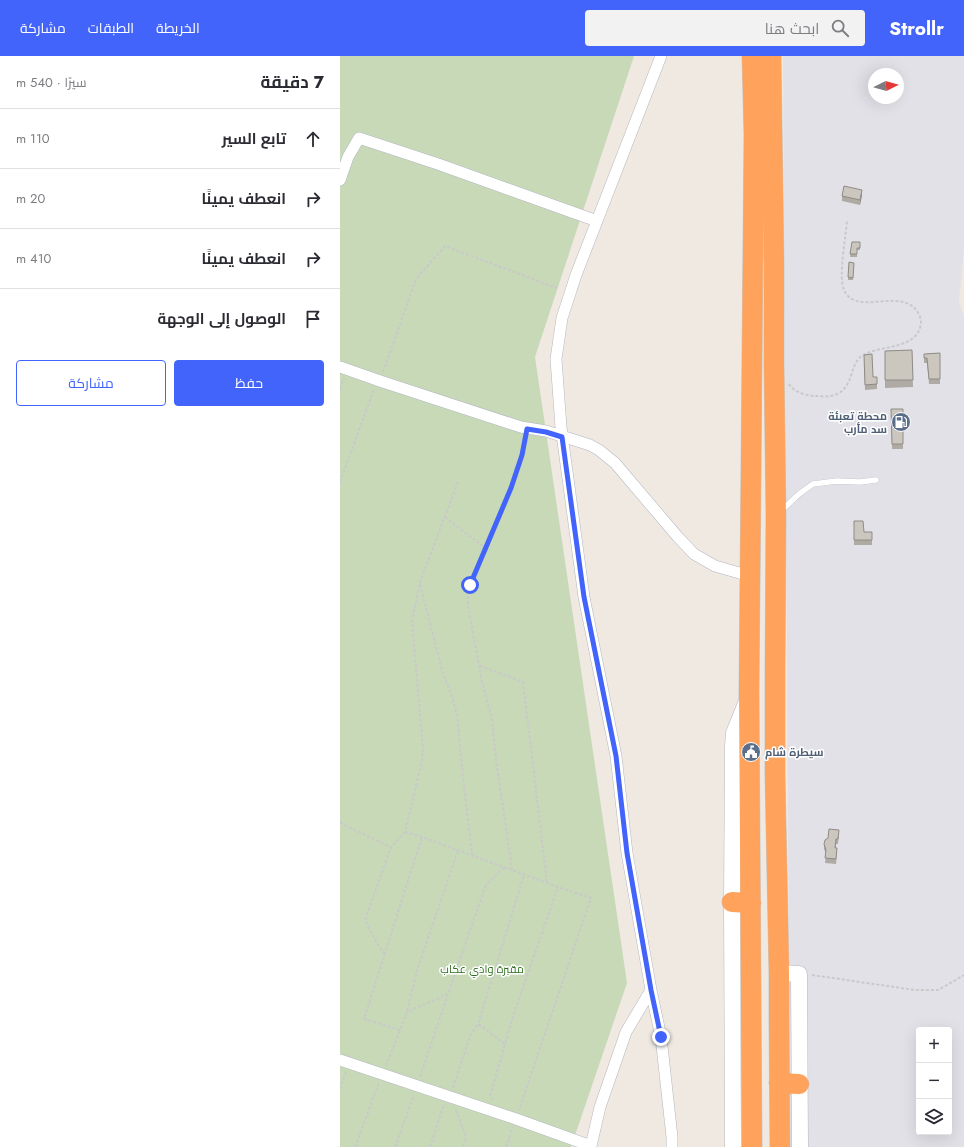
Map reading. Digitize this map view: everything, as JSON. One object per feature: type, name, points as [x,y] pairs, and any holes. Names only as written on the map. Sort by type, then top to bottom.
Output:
[{"type":"highway","points":[[752,56],[754,143],[749,692],[741,903],[751,973],[752,1147]]},
{"type":"highway","points":[[771,56],[776,515],[774,675],[779,973],[780,1147]]},
{"type":"highway","points":[[751,973],[779,973]]},
{"type":"highway","points":[[779,1083],[799,1084]]},
{"type":"main road","points":[[733,1147],[741,903]]},
{"type":"main road","points":[[779,973],[799,974],[800,1147]]},
{"type":"street","points":[[661,56],[576,275],[562,318],[556,360],[562,437],[584,597],[616,756],[627,853],[651,990],[661,1037],[672,1147]]},
{"type":"street","points":[[340,180],[348,157],[359,138],[438,164],[597,221]]},
{"type":"street","points":[[340,367],[527,429],[546,432],[590,445],[615,463],[685,546],[694,554],[715,566],[750,576]]},
{"type":"street","points":[[345,1062],[516,1119],[590,1146],[600,1107],[626,1032],[651,990]]},
{"type":"lane","points":[[776,515],[799,494],[813,484],[837,481],[860,482],[876,480]]},
{"type":"path","points":[[787,382],[792,388],[808,396],[830,396],[842,392],[847,385],[857,361],[863,355],[872,351],[902,344],[913,339],[919,332],[921,320],[919,313],[914,306],[906,302],[895,300],[859,302],[852,300],[844,291],[841,280],[847,221]]},
{"type":"path","points":[[340,482],[416,279],[445,246],[558,288]]},
{"type":"path","points":[[512,870],[496,760],[492,719],[482,682],[467,598],[470,585],[511,488],[522,455],[527,429]]},
{"type":"path","points":[[386,954],[379,947],[365,920],[391,847],[405,832],[422,761],[423,748],[412,621],[420,582],[458,482]]},
{"type":"path","points":[[445,517],[485,548]]},
{"type":"path","points":[[420,582],[443,674],[452,696],[457,715],[472,855]]},
{"type":"path","points":[[480,666],[523,682],[547,883]]},
{"type":"path","points":[[340,823],[391,847]]},
{"type":"path","points":[[405,832],[591,898],[506,1147]]},
{"type":"path","points":[[400,1030],[364,1019],[386,954],[422,837]]},
{"type":"path","points":[[355,1147],[407,1012],[417,970],[458,850]]},
{"type":"path","points":[[395,1147],[486,884],[504,867]]},
{"type":"path","points":[[430,1147],[470,1036],[478,1024],[524,874]]},
{"type":"path","points":[[503,1115],[490,1096],[514,1013],[558,887]]},
{"type":"path","points":[[799,974],[915,990],[938,990],[964,975]]},
{"type":"path","points":[[407,1012],[448,994]]},
{"type":"path","points":[[478,1024],[505,1044]]},
{"type":"path","points":[[340,1089],[345,1062]]},
{"type":"path","points":[[448,1097],[457,1112],[466,1138],[463,1147]]},
{"type":"shaded area","points":[[783,56],[964,56],[964,249],[959,301],[964,317],[964,1147],[790,1147]]},
{"type":"green space","name":"مقبرة وادي عكاب","points":[[340,56],[634,56],[535,357],[627,983],[571,1147],[340,1147]]},
{"type":"building","points":[[844,186],[862,190],[860,200],[842,196]]},
{"type":"building","points":[[852,242],[860,242],[860,248],[857,248],[857,254],[850,254]]},
{"type":"building","points":[[849,262],[854,263],[853,278],[848,277]]},
{"type":"building","points":[[912,350],[913,380],[885,380],[885,351]]},
{"type":"building","points":[[940,353],[940,379],[929,379],[927,358],[924,358],[924,354]]},
{"type":"building","points":[[872,354],[873,377],[877,377],[877,384],[865,385],[864,355]]},
{"type":"building","points":[[891,409],[903,409],[903,444],[892,444]]},
{"type":"building","points":[[854,521],[863,521],[864,532],[872,532],[872,540],[854,540]]},
{"type":"building","points":[[829,829],[839,830],[835,848],[837,848],[836,859],[825,858],[826,850],[824,844],[825,840],[828,838]]},
{"type":"place","name":"محطة تعبئة سد مأرب","points":[[901,422]]},
{"type":"place","name":"سيطرة شام","points":[[751,752]]},
{"type":"route","points":[[470,585],[511,488],[522,455],[527,429],[546,432],[562,437],[584,597],[616,756],[627,853],[651,990],[661,1037]]}]
